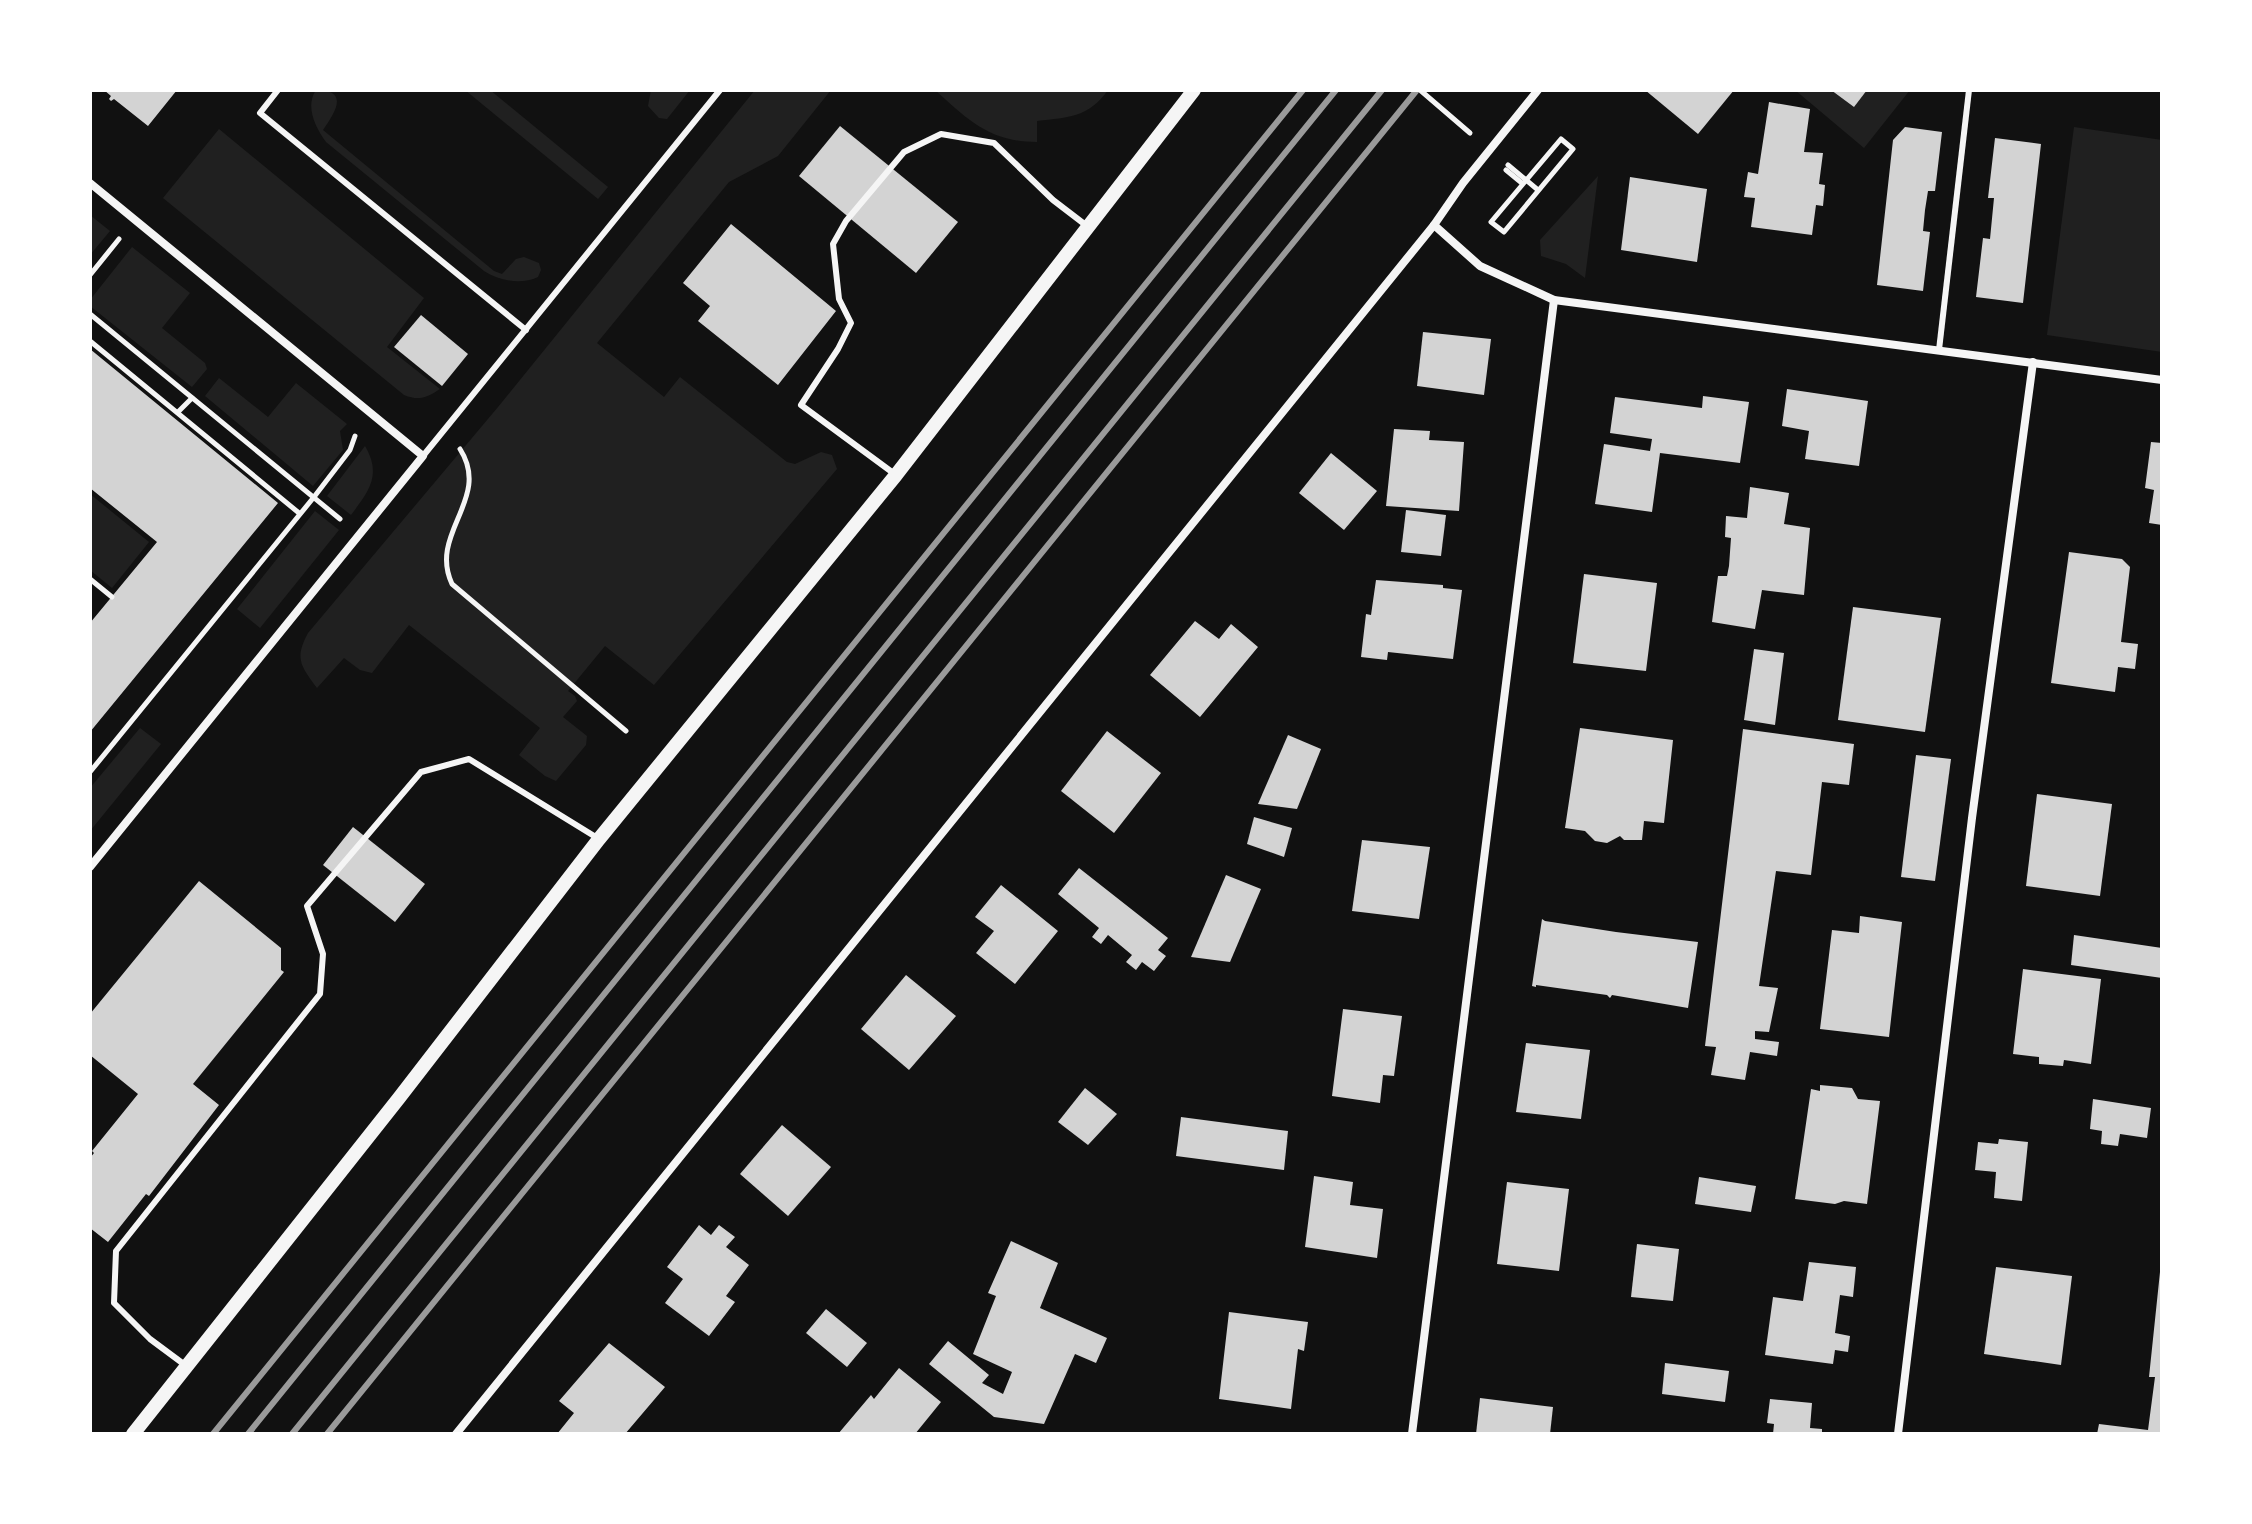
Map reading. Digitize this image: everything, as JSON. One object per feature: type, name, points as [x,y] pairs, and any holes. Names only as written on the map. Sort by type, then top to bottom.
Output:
[{"type":"street","points":[[133,1434],[599,839],[896,475],[1194,90]]},
{"type":"street","points":[[456,1434],[1434,225],[1463,183],[1538,90]]},
{"type":"street","points":[[90,183],[423,456],[90,867]]},
{"type":"street","points":[[1434,225],[1480,266],[1554,300],[2162,380]]},
{"type":"street","points":[[1412,1434],[1554,300]]},
{"type":"street","points":[[1898,1434],[1972,818],[2033,362]]},
{"type":"lane","points":[[278,90],[260,113],[526,330]]},
{"type":"lane","points":[[423,456],[720,90]]},
{"type":"lane","points":[[1939,350],[1969,90]]},
{"type":"lane","points":[[896,475],[801,405],[838,349],[851,323],[839,299],[833,244],[846,221],[904,152],[941,134],[994,143],[1053,200],[1087,226]]},
{"type":"lane","points":[[187,1366],[150,1339],[114,1303],[116,1251],[320,994],[323,954],[307,906],[421,772],[469,759],[599,839]]},
{"type":"path","points":[[1561,139],[1573,149],[1504,232],[1491,222],[1523,184],[1561,139]]},
{"type":"path","points":[[1502,167],[1523,184]]},
{"type":"path","points":[[90,275],[118,240]]},
{"type":"path","points":[[90,314],[360,536]]},
{"type":"path","points":[[90,341],[299,513]]},
{"type":"path","points":[[178,412],[192,398]]},
{"type":"path","points":[[90,772],[350,450],[365,408]]},
{"type":"path","points":[[460,448],[465,457],[470,492],[449,537],[445,555],[446,570],[452,584],[626,731]]},
{"type":"path","points":[[90,579],[112,597]]},
{"type":"shaded area","points":[[316,90],[327,91],[336,98],[335,110],[323,130],[494,271],[502,274],[516,259],[524,257],[539,263],[541,270],[538,277],[511,281],[484,271],[326,142],[311,110]]},
{"type":"shaded area","points":[[465,90],[490,90],[608,187],[598,199]]},
{"type":"shaded area","points":[[651,90],[690,90],[667,119],[659,118],[648,106]]},
{"type":"shaded area","points":[[755,90],[831,90],[778,156],[729,182],[597,343],[664,397],[680,377],[787,462],[795,464],[821,452],[832,455],[837,469],[654,685],[605,646],[568,691],[577,701],[563,717],[587,736],[586,745],[556,781],[519,755],[540,728],[409,625],[372,673],[360,670],[344,658],[317,688],[300,656],[308,633],[498,407]]},
{"type":"shaded area","points":[[935,90],[1108,90],[1085,111],[1068,117],[1037,121],[1037,142],[1006,138],[981,127]]},
{"type":"shaded area","points":[[1795,90],[1910,90],[1864,148]]},
{"type":"shaded area","points":[[2074,127],[2162,140],[2162,352],[2047,335]]},
{"type":"shaded area","points":[[219,129],[424,298],[387,347],[440,389],[422,398],[404,395],[163,198]]},
{"type":"shaded area","points":[[1598,176],[1585,278],[1566,264],[1541,256],[1540,240]]},
{"type":"shaded area","points":[[90,215],[110,231],[90,255]]},
{"type":"shaded area","points":[[132,247],[190,293],[162,328],[205,363],[207,369],[192,387],[90,306],[90,300]]},
{"type":"shaded area","points":[[219,378],[268,417],[296,383],[347,424],[340,431],[343,450],[313,486],[205,396]]},
{"type":"shaded area","points":[[365,446],[373,474],[368,490],[351,515],[327,496]]},
{"type":"shaded area","points":[[90,494],[149,542],[112,588],[90,570]]},
{"type":"shaded area","points":[[315,511],[339,530],[260,628],[237,609]]},
{"type":"shaded area","points":[[140,728],[161,744],[90,831],[90,788]]},
{"type":"building","points":[[104,90],[177,90],[148,126],[114,99],[111,101],[111,96]]},
{"type":"building","points":[[1645,90],[1734,90],[1698,134]]},
{"type":"building","points":[[1831,90],[1867,90],[1854,107]]},
{"type":"building","points":[[1769,102],[1810,109],[1804,152],[1823,153],[1819,184],[1825,185],[1823,206],[1816,205],[1812,235],[1751,227],[1755,198],[1744,197],[1748,172],[1758,174]]},
{"type":"building","points":[[840,126],[958,222],[916,273],[799,176]]},
{"type":"building","points":[[1905,127],[1942,132],[1935,191],[1928,191],[1925,210],[1923,231],[1930,232],[1923,291],[1877,285],[1893,140]]},
{"type":"building","points":[[1995,138],[2041,144],[2023,303],[1976,297],[1983,238],[1990,239],[1994,198],[1988,198]]},
{"type":"building","points":[[1630,177],[1707,189],[1697,262],[1621,250]]},
{"type":"building","points":[[731,224],[836,311],[778,385],[698,321],[710,306],[683,283]]},
{"type":"building","points":[[421,315],[468,354],[442,386],[394,347]]},
{"type":"building","points":[[1423,332],[1491,339],[1484,395],[1417,386]]},
{"type":"building","points":[[90,349],[278,503],[90,732],[90,623],[157,542],[90,488]]},
{"type":"building","points":[[1787,389],[1868,401],[1859,466],[1805,459],[1809,431],[1782,426]]},
{"type":"building","points":[[1703,396],[1749,402],[1740,463],[1660,453],[1652,512],[1595,504],[1604,444],[1650,451],[1652,439],[1610,433],[1615,397],[1702,408]]},
{"type":"building","points":[[1394,429],[1430,431],[1429,440],[1464,442],[1459,511],[1386,506]]},
{"type":"building","points":[[2151,442],[2162,443],[2162,525],[2149,523],[2154,490],[2145,488]]},
{"type":"building","points":[[1331,453],[1377,491],[1344,530],[1299,493]]},
{"type":"building","points":[[1750,487],[1789,493],[1784,524],[1810,528],[1804,595],[1762,590],[1755,629],[1712,622],[1718,576],[1727,576],[1729,566],[1731,538],[1725,537],[1726,516],[1747,518]]},
{"type":"building","points":[[1406,510],[1446,515],[1441,556],[1401,552]]},
{"type":"building","points":[[2069,552],[2122,559],[2130,567],[2121,642],[2138,644],[2135,669],[2118,667],[2115,692],[2051,683]]},
{"type":"building","points":[[1584,574],[1657,583],[1646,671],[1573,663]]},
{"type":"building","points":[[1376,580],[1443,585],[1443,588],[1462,590],[1453,659],[1388,652],[1387,660],[1361,657],[1366,614],[1371,615]]},
{"type":"building","points":[[1853,607],[1941,618],[1925,732],[1838,720]]},
{"type":"building","points":[[1195,621],[1219,639],[1231,624],[1258,647],[1200,717],[1150,675]]},
{"type":"building","points":[[1754,649],[1784,653],[1775,725],[1744,720]]},
{"type":"building","points":[[1580,728],[1673,740],[1664,823],[1644,821],[1642,840],[1624,840],[1620,836],[1607,843],[1595,841],[1585,831],[1565,828]]},
{"type":"building","points":[[1743,729],[1854,744],[1849,785],[1822,782],[1811,875],[1776,871],[1759,986],[1778,988],[1769,1032],[1755,1031],[1755,1039],[1779,1042],[1777,1056],[1750,1052],[1745,1080],[1711,1075],[1716,1047],[1705,1046]]},
{"type":"building","points":[[1107,731],[1161,773],[1114,833],[1061,791]]},
{"type":"building","points":[[1288,735],[1321,749],[1297,809],[1258,804]]},
{"type":"building","points":[[1916,755],[1951,759],[1935,881],[1901,877]]},
{"type":"building","points":[[2037,794],[2112,804],[2100,896],[2026,886]]},
{"type":"building","points":[[1254,817],[1292,828],[1284,857],[1247,844]]},
{"type":"building","points":[[353,827],[425,884],[395,922],[323,865]]},
{"type":"building","points":[[1362,840],[1430,847],[1419,919],[1352,911]]},
{"type":"building","points":[[1079,868],[1168,938],[1158,950],[1166,956],[1154,971],[1142,962],[1136,970],[1126,962],[1132,955],[1108,935],[1101,944],[1092,937],[1099,928],[1058,894]]},
{"type":"building","points":[[1226,875],[1261,889],[1230,962],[1191,957]]},
{"type":"building","points":[[199,881],[281,948],[281,970],[284,972],[193,1084],[219,1105],[149,1196],[146,1194],[108,1242],[90,1228],[90,1158],[94,1153],[92,1151],[138,1094],[90,1055],[90,1014]]},
{"type":"building","points":[[1001,885],[1058,931],[1015,984],[976,953],[994,931],[975,917]]},
{"type":"building","points":[[1860,916],[1902,922],[1889,1037],[1820,1029],[1832,930],[1859,933]]},
{"type":"building","points":[[1542,919],[1698,942],[1688,1008],[1532,986]]},
{"type":"building","points":[[2074,935],[2162,948],[2162,978],[2071,965]]},
{"type":"building","points":[[2023,969],[2101,979],[2091,1064],[2064,1060],[2063,1066],[2039,1064],[2039,1057],[2013,1054]]},
{"type":"building","points":[[906,975],[956,1016],[909,1070],[861,1029]]},
{"type":"building","points":[[1343,1009],[1402,1016],[1394,1076],[1383,1075],[1380,1103],[1332,1096]]},
{"type":"building","points":[[1526,1043],[1590,1050],[1581,1119],[1516,1112]]},
{"type":"building","points":[[1820,1085],[1852,1088],[1858,1099],[1880,1101],[1867,1204],[1795,1199],[1811,1089],[1820,1091]]},
{"type":"building","points":[[1085,1088],[1117,1114],[1088,1145],[1058,1122]]},
{"type":"building","points":[[2093,1099],[2151,1108],[2147,1138],[2120,1134],[2118,1146],[2101,1144],[2102,1131],[2090,1129]]},
{"type":"building","points":[[1181,1117],[1288,1131],[1284,1170],[1176,1156]]},
{"type":"building","points":[[782,1125],[831,1167],[788,1216],[740,1174]]},
{"type":"building","points":[[1999,1139],[2028,1142],[2022,1201],[1994,1198],[1996,1172],[1975,1170],[1978,1142],[1998,1144]]},
{"type":"building","points":[[1314,1176],[1353,1182],[1350,1205],[1383,1209],[1377,1258],[1305,1247]]},
{"type":"building","points":[[1699,1177],[1756,1186],[1751,1212],[1695,1204]]},
{"type":"building","points":[[1507,1182],[1569,1189],[1559,1271],[1497,1264]]},
{"type":"building","points":[[699,1225],[711,1235],[719,1225],[735,1237],[726,1247],[749,1265],[726,1296],[735,1302],[709,1336],[665,1303],[683,1279],[667,1267]]},
{"type":"building","points":[[1011,1241],[1058,1263],[1040,1308],[1107,1338],[1096,1363],[1075,1354],[1044,1424],[994,1417],[929,1364],[948,1341],[989,1375],[982,1383],[1003,1394],[1012,1372],[973,1354],[996,1296],[988,1293]]},
{"type":"building","points":[[1637,1244],[1679,1249],[1673,1301],[1631,1297]]},
{"type":"building","points":[[1809,1262],[1856,1267],[1853,1297],[1840,1295],[1835,1333],[1850,1336],[1848,1352],[1835,1350],[1833,1364],[1765,1355],[1773,1297],[1803,1301]]},
{"type":"building","points":[[1996,1267],[2072,1276],[2061,1365],[1984,1354]]},
{"type":"building","points":[[2160,1272],[2162,1434],[2097,1434],[2099,1424],[2148,1430],[2155,1377],[2149,1377]]},
{"type":"building","points":[[826,1309],[867,1343],[847,1367],[806,1333]]},
{"type":"building","points":[[1229,1312],[1308,1322],[1304,1351],[1298,1349],[1291,1409],[1219,1399]]},
{"type":"building","points":[[609,1343],[665,1387],[625,1434],[557,1434],[574,1413],[559,1401]]},
{"type":"building","points":[[1665,1363],[1729,1371],[1725,1402],[1662,1394]]},
{"type":"building","points":[[899,1368],[941,1402],[915,1434],[838,1434],[871,1395],[874,1399]]},
{"type":"building","points":[[1480,1398],[1553,1407],[1550,1434],[1476,1434]]},
{"type":"building","points":[[1770,1399],[1812,1403],[1810,1428],[1822,1429],[1822,1434],[1773,1434],[1774,1424],[1767,1423]]},
{"type":"railway","points":[[213,1434],[1303,90]]},
{"type":"railway","points":[[248,1434],[1336,90]]},
{"type":"railway","points":[[292,1434],[1382,90]]},
{"type":"railway","points":[[327,1434],[1417,90]]}]
